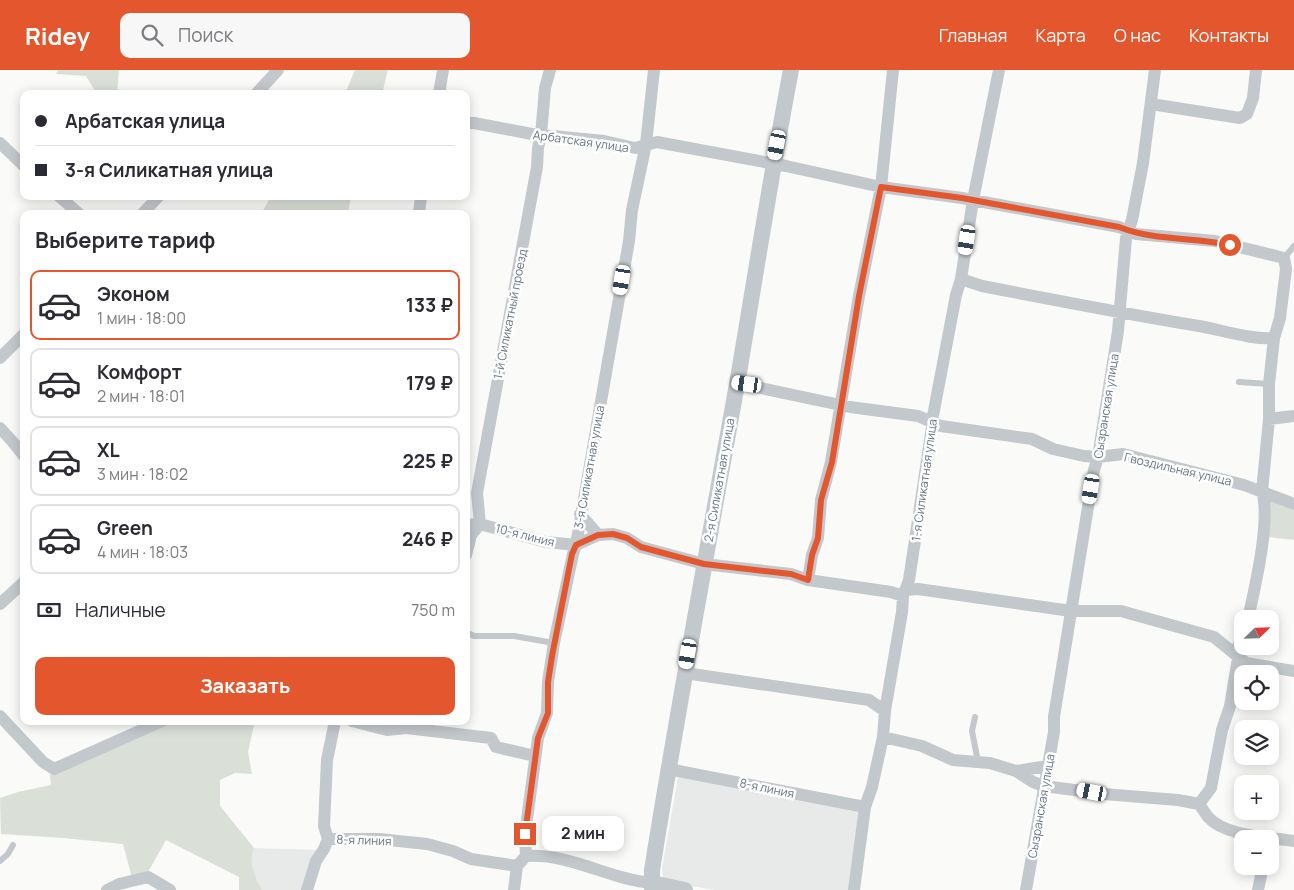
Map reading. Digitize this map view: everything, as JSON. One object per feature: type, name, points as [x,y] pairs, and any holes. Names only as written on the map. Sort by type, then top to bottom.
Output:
[{"type":"street","points":[[260,90],[278,70]]},
{"type":"street","points":[[440,90],[443,70]]},
{"type":"street","name":"1-й Силикатный проезд","points":[[480,524],[478,493],[484,453],[537,167],[546,88],[550,70]]},
{"type":"street","name":"3-я Силикатная улица","points":[[526,856],[525,834],[538,738],[548,713],[548,682],[554,642],[572,554],[576,545],[629,241],[632,210],[646,144],[654,70]]},
{"type":"street","name":"2-я Силикатная улица","points":[[651,886],[668,769],[791,70]]},
{"type":"street","points":[[808,580],[812,555],[818,538],[821,500],[832,462],[859,296],[881,187],[893,70]]},
{"type":"street","name":"1-я Силикатная улица","points":[[854,890],[865,808],[872,787],[883,737],[885,711],[932,421],[956,295],[961,280],[973,200],[999,70]]},
{"type":"street","name":"Сызранская улица","points":[[1026,890],[1054,732],[1054,717],[1094,470],[1098,457],[1119,313],[1128,231],[1132,220],[1143,163],[1155,70]]},
{"type":"street","points":[[1150,104],[1240,118],[1247,114],[1253,98],[1256,70]]},
{"type":"street","name":"Арбатская улица","points":[[470,123],[541,135],[604,141],[634,148],[657,142],[881,187],[973,200],[1119,227],[1136,234],[1215,241],[1284,258]]},
{"type":"street","points":[[0,143],[20,162]]},
{"type":"street","points":[[63,200],[75,210]]},
{"type":"street","points":[[146,210],[155,200]]},
{"type":"street","points":[[1250,610],[1258,574],[1265,519],[1265,502],[1262,491],[1269,419],[1268,384],[1274,338],[1280,318],[1286,268],[1284,258]]},
{"type":"street","points":[[961,280],[982,286],[1119,313],[1263,339],[1274,338]]},
{"type":"street","points":[[0,358],[20,338]]},
{"type":"street","name":"Гвоздильная улица","points":[[737,383],[842,405],[918,416],[941,426],[1032,439],[1053,449],[1084,456],[1098,457],[1123,454],[1244,485],[1294,504]]},
{"type":"street","points":[[1269,419],[1294,416]]},
{"type":"street","points":[[0,428],[20,451]]},
{"type":"street","points":[[1244,485],[1264,469]]},
{"type":"street","points":[[580,514],[598,535]]},
{"type":"street","points":[[470,539],[480,524]]},
{"type":"street","name":"10-я линия","points":[[470,525],[480,524],[546,542],[576,545]]},
{"type":"street","points":[[576,545],[598,535],[613,534],[627,538],[641,547],[704,564],[791,574],[808,580],[891,592],[905,593],[918,589],[1071,611],[1121,611],[1214,638],[1246,663],[1294,671]]},
{"type":"street","points":[[0,604],[20,586]]},
{"type":"street","points":[[1214,638],[1234,635]]},
{"type":"street","points":[[1199,804],[1211,788],[1222,730],[1230,706],[1238,658]]},
{"type":"street","points":[[685,673],[869,700],[885,711]]},
{"type":"street","points":[[0,716],[43,762],[54,770],[153,725]]},
{"type":"street","points":[[307,890],[316,861],[324,850],[328,839],[324,826],[327,760],[334,725]]},
{"type":"street","points":[[368,725],[387,730],[406,728],[490,738],[496,747],[536,756]]},
{"type":"street","points":[[883,737],[922,746],[953,760],[990,763],[1016,771],[1033,782],[1044,786],[1104,794],[1178,800],[1199,804],[1208,818],[1234,832]]},
{"type":"street","points":[[1016,771],[1048,766]]},
{"type":"street","name":"8-я линия","points":[[668,769],[865,808]]},
{"type":"street","name":"8-я линия","points":[[328,839],[379,839],[426,844],[453,851],[471,859],[517,866]]},
{"type":"street","points":[[1279,840],[1294,841]]},
{"type":"street","points":[[514,890],[517,866],[526,856],[538,855],[581,864],[651,886],[686,890]]},
{"type":"street","points":[[1258,890],[1261,875]]},
{"type":"street","points":[[107,890],[118,884],[148,877],[170,890]]},
{"type":"lane","points":[[1284,258],[1294,246]]},
{"type":"lane","points":[[1238,382],[1268,384]]},
{"type":"lane","points":[[470,634],[474,636],[514,636],[554,642]]},
{"type":"lane","points":[[975,718],[972,731],[978,762]]},
{"type":"lane","points":[[0,861],[14,845]]},
{"type":"shaded area","points":[[58,70],[119,70],[117,90],[95,90],[86,76],[56,74]]},
{"type":"shaded area","points":[[355,70],[388,70],[383,90],[347,90]]},
{"type":"shaded area","points":[[269,200],[350,200],[349,210],[263,210]]},
{"type":"shaded area","points":[[1270,501],[1294,510],[1294,540],[1267,537]]},
{"type":"shaded area","points":[[166,725],[254,725],[248,752],[252,774],[235,773],[220,780],[220,806],[254,848],[252,864],[262,890],[239,890],[239,877],[166,840],[147,874],[132,878],[123,844],[1,834],[0,798],[51,785],[50,775]]},
{"type":"shaded area","points":[[678,777],[856,809],[860,814],[850,890],[714,890],[669,882],[663,878],[662,869]]},
{"type":"shaded area","points":[[254,848],[318,850],[305,890],[262,890],[253,871],[251,855]]},
{"type":"route","points":[[525,834],[538,738],[548,713],[548,682],[554,642],[572,554],[576,545],[598,535],[613,534],[627,538],[641,547],[704,564],[791,574],[808,580],[812,555],[818,538],[821,500],[832,462],[859,296],[881,187],[973,200],[1119,227],[1136,234],[1215,241],[1230,245]]}]
